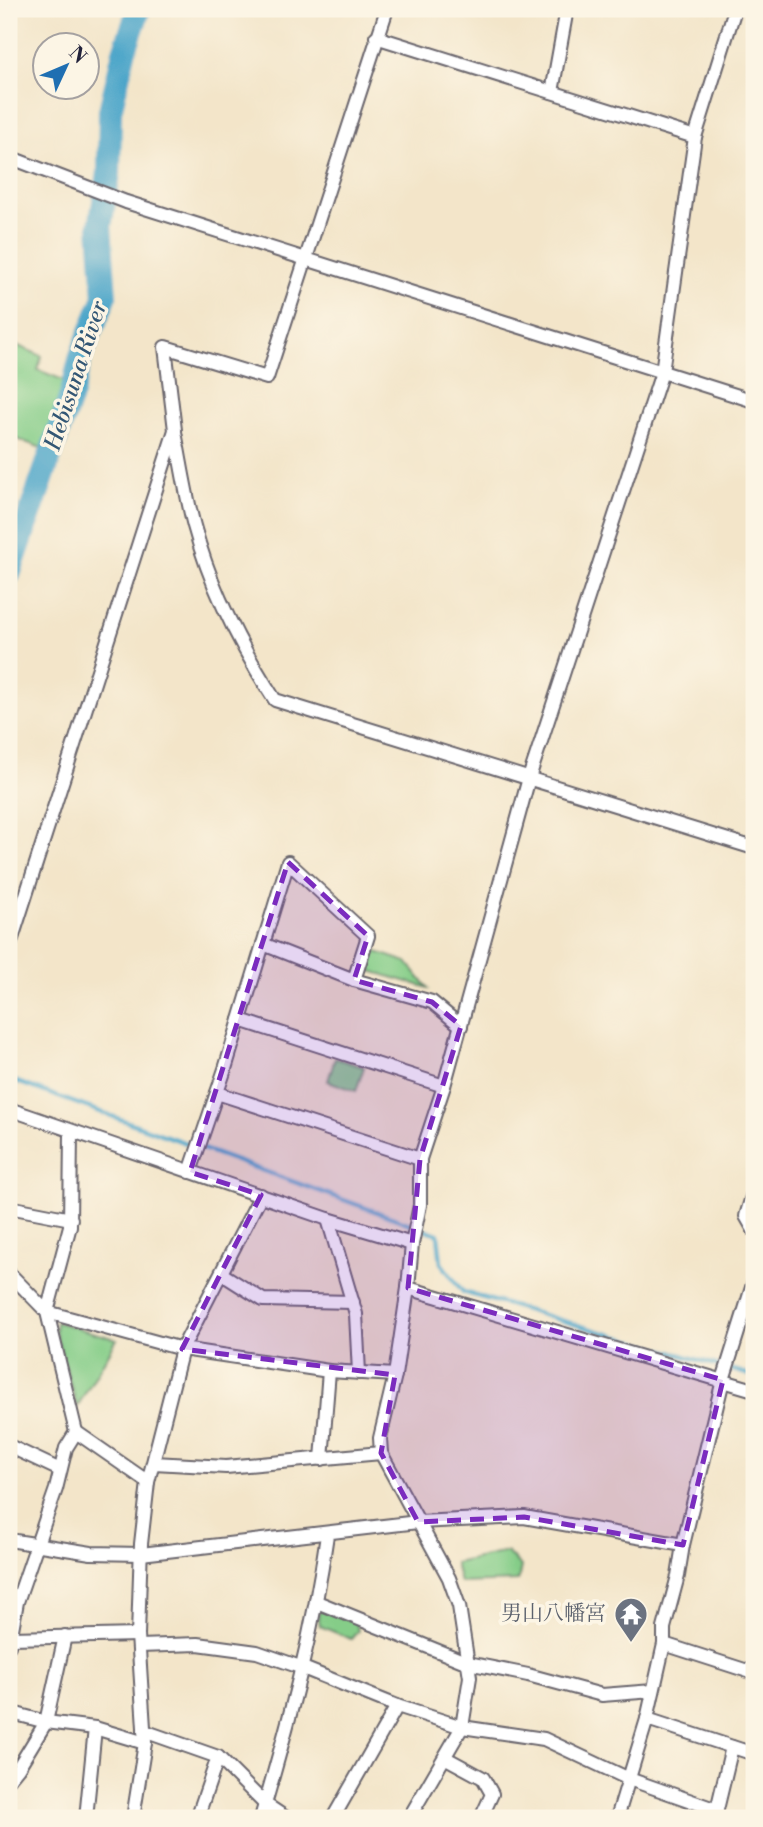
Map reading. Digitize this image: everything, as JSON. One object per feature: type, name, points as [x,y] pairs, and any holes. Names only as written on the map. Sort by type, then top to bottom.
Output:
[{"type":"street","points":[[387,9],[267,378],[165,347],[175,430],[194,526],[218,598],[245,654],[275,700],[754,848]]},
{"type":"street","points":[[552,92],[567,9]]},
{"type":"street","points":[[409,1818],[462,1727],[470,1677],[459,1606],[449,1578],[381,1453],[380,1438],[395,1375],[412,1244],[420,1205],[420,1159],[444,1086],[529,778],[663,372],[695,137],[735,9]]},
{"type":"street","points":[[376,37],[695,137]]},
{"type":"street","points":[[9,157],[116,198],[305,260],[754,401]]},
{"type":"street","points":[[9,948],[175,430]]},
{"type":"street","points":[[190,1172],[288,862],[368,936],[354,980]]},
{"type":"street","points":[[263,944],[354,980],[432,1002],[461,1026]]},
{"type":"street","points":[[240,1020],[444,1086]]},
{"type":"street","points":[[217,1093],[420,1159]]},
{"type":"street","points":[[9,1110],[328,1219],[412,1244]]},
{"type":"street","points":[[71,1131],[71,1219],[47,1312],[75,1432],[148,1482]]},
{"type":"street","points":[[754,1190],[746,1216],[754,1230]]},
{"type":"street","points":[[133,1818],[144,1737],[139,1641],[141,1554],[148,1482],[182,1349],[261,1195]]},
{"type":"street","points":[[9,1207],[71,1219]]},
{"type":"street","points":[[328,1219],[356,1314],[359,1373]]},
{"type":"street","points":[[9,1273],[47,1312],[182,1349],[329,1371],[395,1375]]},
{"type":"street","points":[[222,1274],[263,1300],[353,1301]]},
{"type":"street","points":[[617,1818],[647,1719],[664,1644],[664,1628],[723,1380],[754,1281]]},
{"type":"street","points":[[408,1288],[754,1390]]},
{"type":"street","points":[[322,1459],[329,1371]]},
{"type":"street","points":[[75,1432],[66,1448],[56,1489],[13,1602],[10,1642],[65,1636],[198,1644],[257,1652],[397,1706],[462,1727],[544,1739],[629,1779],[716,1814],[732,1747]]},
{"type":"street","points":[[9,1446],[60,1470]]},
{"type":"street","points":[[154,1463],[226,1467],[381,1453]]},
{"type":"street","points":[[9,1540],[90,1552],[141,1554],[327,1535],[418,1522],[524,1517],[683,1545]]},
{"type":"street","points":[[261,1818],[303,1668],[327,1535]]},
{"type":"street","points":[[317,1602],[468,1663],[528,1675],[602,1695],[653,1691]]},
{"type":"street","points":[[9,1779],[46,1722],[65,1636]]},
{"type":"street","points":[[664,1644],[754,1673]]},
{"type":"street","points":[[332,1818],[397,1706]]},
{"type":"street","points":[[9,1713],[46,1722],[144,1737],[218,1757],[265,1804],[286,1818]]},
{"type":"street","points":[[647,1719],[754,1754]]},
{"type":"street","points":[[86,1818],[95,1728]]},
{"type":"street","points":[[197,1818],[218,1757]]},
{"type":"street","points":[[446,1758],[482,1777],[492,1794],[481,1818]]},
{"type":"highlighted area","points":[[288,862],[368,936],[354,980],[432,1002],[461,1026],[420,1159],[408,1288],[723,1380],[683,1545],[524,1517],[418,1522],[381,1453],[395,1375],[182,1349],[261,1195],[190,1172]]},
{"type":"green space","points":[[9,342],[42,356],[38,370],[66,381],[44,449],[9,436]]},
{"type":"green space","points":[[371,950],[407,962],[428,988],[364,969]]},
{"type":"green space","points":[[335,1058],[364,1067],[356,1091],[328,1081]]},
{"type":"green space","points":[[56,1322],[117,1339],[77,1407],[55,1331]]},
{"type":"green space","points":[[506,1552],[521,1566],[518,1581],[460,1583],[455,1563]]},
{"type":"green space","points":[[324,1608],[355,1620],[358,1631],[351,1639],[320,1626],[318,1614]]},
{"type":"waterway","name":"Hebisuna River","points":[[9,574],[72,393],[81,356],[105,297],[100,226],[109,173],[110,111],[124,52],[139,9]]},
{"type":"waterway","points":[[9,1079],[438,1234],[441,1263],[463,1292],[754,1376]]},
{"type":"place","name":"男山八幡宮","points":[[631,1644]]}]
